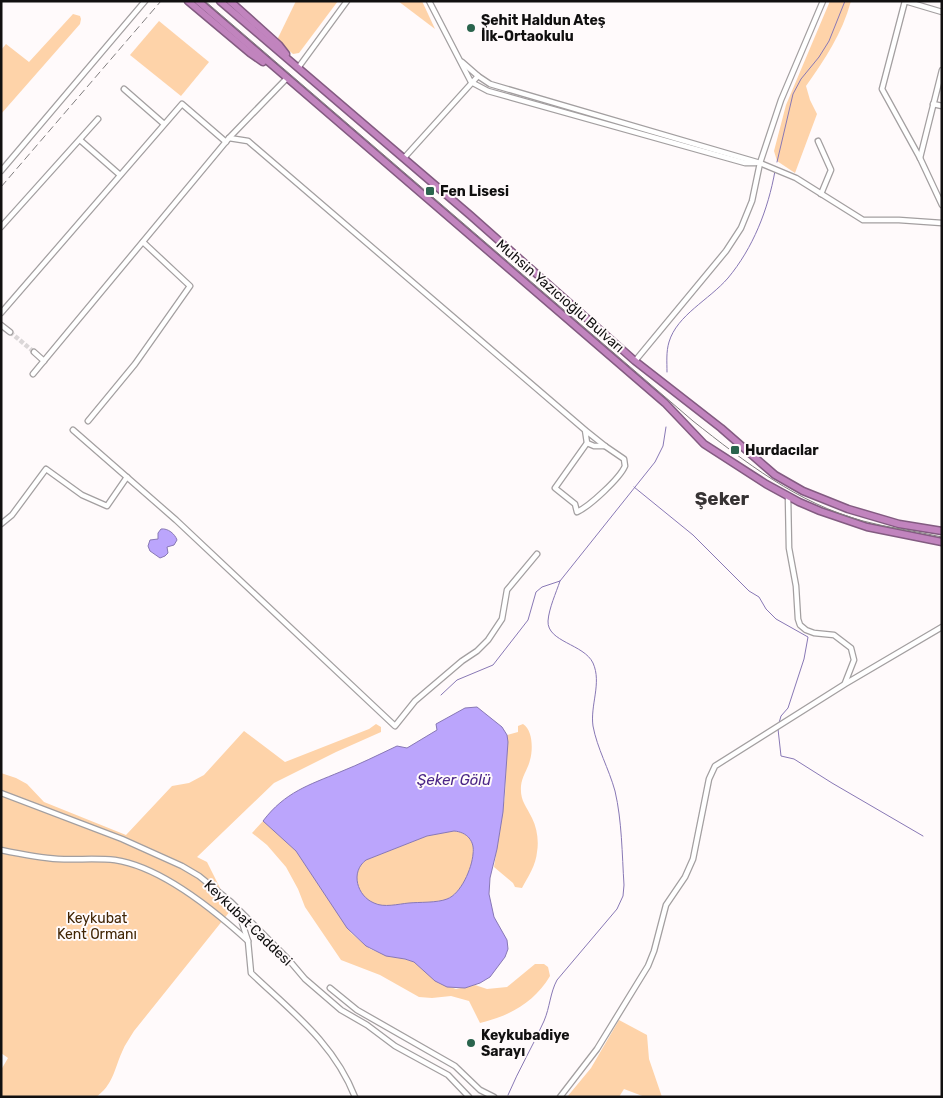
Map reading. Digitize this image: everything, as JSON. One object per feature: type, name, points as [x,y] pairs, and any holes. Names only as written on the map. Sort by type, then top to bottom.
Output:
[{"type":"highway","name":"Muhsin Yazıcıoğlu Bulvarı","points":[[220,1],[470,215],[635,361],[721,428],[775,475],[803,491],[848,509],[899,524],[942,531]]},
{"type":"highway","points":[[230,1],[279,45],[298,68]]},
{"type":"highway","name":"Muhsin Yazıcıoğlu Bulvarı","points":[[192,2],[250,53],[287,78],[665,403],[704,444],[766,484],[820,511],[867,527],[942,542]]},
{"type":"street","points":[[1,171],[145,1]]},
{"type":"street","points":[[298,68],[347,1]]},
{"type":"street","points":[[429,1],[471,82],[488,90],[726,157],[745,162],[760,163]]},
{"type":"street","points":[[635,361],[736,236],[752,201],[760,163],[781,100],[823,1]]},
{"type":"street","points":[[942,12],[905,1],[882,89],[920,158],[942,205]]},
{"type":"street","points":[[462,62],[490,84],[760,163],[796,178],[863,220],[942,223]]},
{"type":"street","points":[[920,158],[942,70]]},
{"type":"street","points":[[404,158],[478,76]]},
{"type":"street","points":[[33,374],[228,140],[287,78]]},
{"type":"street","points":[[124,89],[164,124]]},
{"type":"street","points":[[1,313],[182,104],[228,140],[248,141],[585,430],[624,459],[625,467],[620,474],[593,502],[577,512],[575,504],[555,488],[587,443],[585,430]]},
{"type":"street","points":[[933,104],[942,106]]},
{"type":"street","points":[[1,227],[98,119]]},
{"type":"street","points":[[80,140],[120,175]]},
{"type":"street","points":[[818,142],[831,170],[821,194]]},
{"type":"street","points":[[88,421],[135,364],[190,286],[143,242]]},
{"type":"street","points":[[1,324],[10,332]]},
{"type":"street","points":[[34,352],[44,361]]},
{"type":"street","points":[[73,430],[127,477],[395,726],[415,701],[488,640],[502,619],[506,592],[537,554]]},
{"type":"street","points":[[587,443],[598,447],[605,446]]},
{"type":"street","points":[[1,524],[12,515],[46,469],[82,495],[107,506],[127,477]]},
{"type":"street","points":[[788,496],[789,548],[796,586],[798,619],[800,625],[806,630],[814,633],[834,635],[851,648],[854,660],[845,684]]},
{"type":"street","points":[[560,1097],[597,1049],[648,966],[654,951],[666,905],[685,877],[693,859],[708,784],[713,769],[720,762],[758,741],[845,684],[942,627]]},
{"type":"street","name":"Keykubat Caddesi","points":[[1,793],[122,839],[182,866],[216,888],[288,959],[305,979],[341,1010],[395,1046],[448,1075],[468,1097]]},
{"type":"street","points":[[1,850],[45,858],[110,860],[139,866],[192,896],[224,919],[248,940]]},
{"type":"street","points":[[237,908],[248,940],[251,973],[323,1041],[342,1068],[355,1097]]},
{"type":"street","points":[[330,988],[357,1010],[455,1066],[480,1090],[494,1097]]},
{"type":"green space","points":[[296,1],[338,1],[299,53],[293,54],[277,40]]},
{"type":"green space","points":[[398,1],[422,1],[435,29]]},
{"type":"green space","points":[[830,1],[851,1],[838,35],[806,86],[817,114],[795,173],[777,161],[774,151],[786,105]]},
{"type":"green space","points":[[73,14],[80,16],[80,24],[1,114],[1,50],[6,44],[29,62]]},
{"type":"green space","points":[[159,21],[209,62],[181,96],[130,55]]},
{"type":"green space","name":"Keykubat Kent Ormanı","points":[[376,724],[381,727],[381,732],[274,783],[197,857],[207,862],[231,910],[134,1031],[123,1049],[110,1082],[102,1092],[96,1097],[1,1097],[1,1070],[8,1058],[1,1053],[1,773],[27,784],[44,802],[126,835],[172,786],[189,783],[204,775],[244,731],[285,762],[369,729]]},
{"type":"green space","points":[[523,724],[529,731],[532,751],[522,782],[521,796],[535,826],[538,843],[535,862],[522,888],[515,887],[513,883],[494,867],[505,796],[507,735],[518,732],[518,726]]},
{"type":"green space","points":[[263,821],[296,851],[351,933],[370,949],[391,957],[414,962],[439,983],[456,989],[475,985],[487,989],[507,987],[535,964],[544,964],[548,967],[550,976],[536,994],[520,1007],[480,1023],[469,1001],[451,996],[419,997],[380,975],[341,960],[305,907],[286,867],[267,845],[252,833]]},
{"type":"green space","points":[[454,831],[466,835],[473,845],[473,849],[468,873],[457,892],[452,896],[438,901],[387,905],[374,903],[363,895],[357,877],[361,865],[366,860],[427,836]]},
{"type":"green space","points":[[619,1020],[647,1035],[649,1059],[662,1097],[645,1097],[624,1089],[619,1097],[567,1097],[591,1068]]},
{"type":"water","points":[[161,529],[171,532],[177,540],[174,545],[167,547],[168,553],[160,558],[150,551],[148,546],[150,540],[158,539],[158,533]]},
{"type":"water","name":"Şeker Gölü","points":[[477,707],[502,727],[507,735],[503,812],[490,878],[489,894],[494,917],[507,940],[508,949],[505,957],[490,977],[465,988],[447,987],[435,981],[414,962],[386,956],[366,946],[347,928],[296,851],[263,821],[271,811],[289,796],[397,746],[407,748],[437,730],[436,724],[465,708]],"holes":[[[454,831],[466,835],[471,841],[473,854],[465,880],[452,896],[438,901],[382,905],[368,900],[363,895],[357,877],[361,865],[366,860],[427,836]]]},
{"type":"waterway","points":[[777,162],[793,94],[801,79],[829,41],[845,1]]},
{"type":"waterway","points":[[667,372],[667,350],[673,332],[686,316],[728,278],[745,254],[764,214],[775,171]]},
{"type":"waterway","points":[[441,695],[457,680],[493,665],[528,620],[536,592],[542,587],[560,581],[655,462],[663,446],[666,427]]},
{"type":"waterway","points":[[634,487],[693,535],[749,591],[759,597],[766,609],[776,619],[808,637],[804,659],[788,708],[781,716],[779,723]]},
{"type":"waterway","points":[[508,1095],[544,1021],[557,980],[617,909],[623,896],[622,850],[617,802],[593,726],[596,686],[593,663],[582,651],[559,639],[549,628],[550,611],[560,581]]},
{"type":"waterway","points":[[778,729],[781,756],[794,759],[923,836]]},
{"type":"tunnel","points":[[10,332],[34,352]]},
{"type":"tram line","points":[[205,1],[693,421],[752,466],[816,504],[839,513],[863,521],[942,537]]},
{"type":"railway","points":[[1,187],[161,1]]},
{"type":"place","name":"Şehit Haldun Ateş İlk-Ortaokulu","points":[[471,28]]},
{"type":"place","name":"Fen Lisesi","points":[[430,191]]},
{"type":"place","name":"Hurdacılar","points":[[735,450]]},
{"type":"place","name":"Keykubadiye Sarayı","points":[[471,1043]]},
{"type":"district","name":"Şeker","points":[[722,498]]}]
